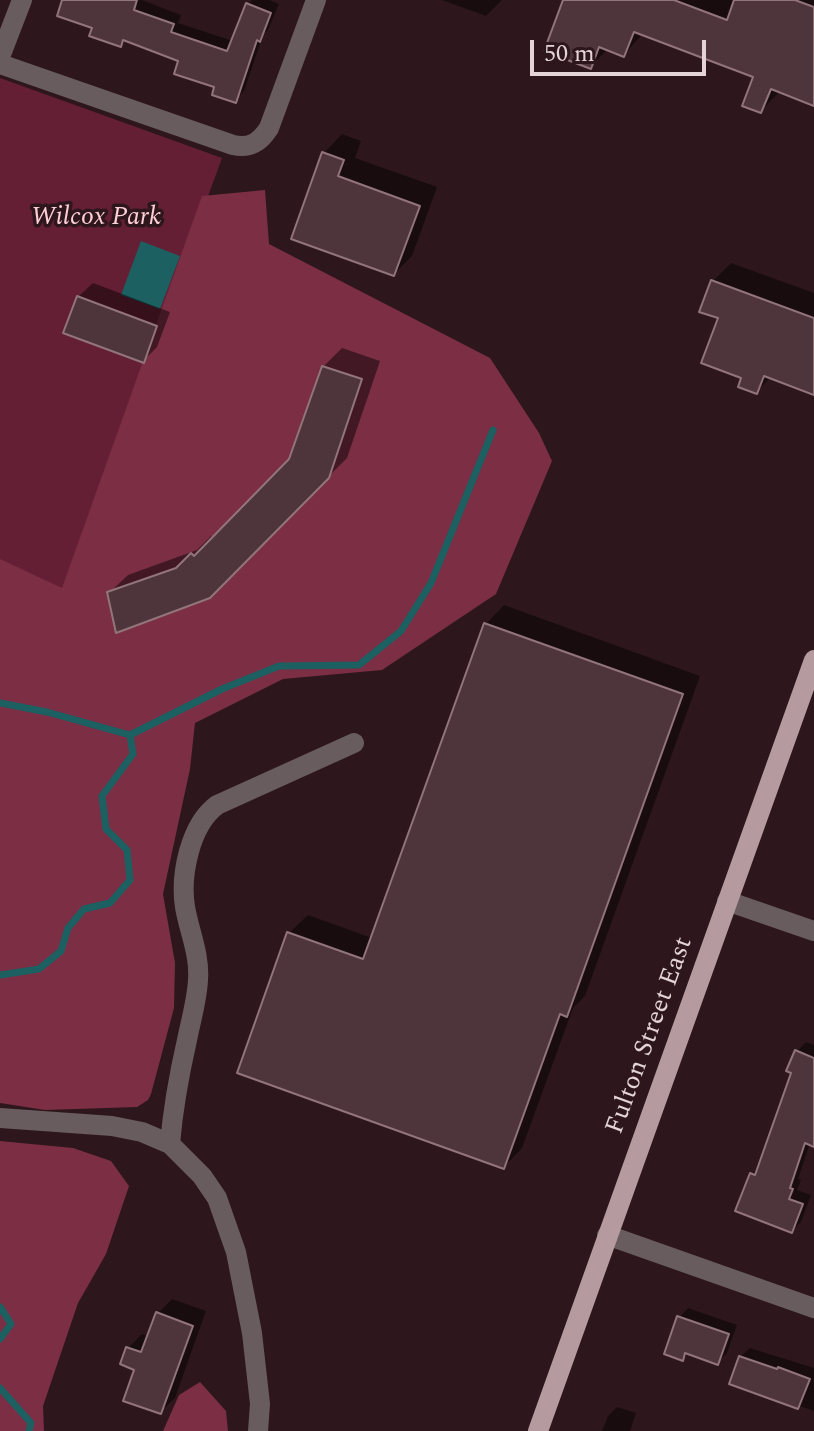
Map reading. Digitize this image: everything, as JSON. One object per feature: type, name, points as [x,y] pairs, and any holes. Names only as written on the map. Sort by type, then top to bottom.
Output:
[{"type":"main road","name":"Fulton Street East","points":[[538,1431],[814,660]]},
{"type":"street","points":[[0,57],[22,0]]},
{"type":"street","points":[[0,64],[245,147],[254,144],[269,128],[316,0]]},
{"type":"street","points":[[170,1144],[178,1082],[198,982],[196,950],[185,907],[184,884],[200,824],[217,805],[354,743]]},
{"type":"street","points":[[727,901],[814,931]]},
{"type":"street","points":[[0,1118],[112,1126],[142,1132],[170,1144],[196,1169],[213,1190],[233,1241],[250,1319],[260,1404],[258,1431]]},
{"type":"street","points":[[607,1235],[814,1308]]},
{"type":"street","points":[[260,1404],[275,1431]]},
{"type":"green space","name":"Wilcox Park","points":[[0,78],[222,158],[0,766]]},
{"type":"shaded area","points":[[265,190],[269,244],[490,358],[539,433],[552,461],[496,594],[382,670],[283,679],[195,723],[190,769],[163,894],[175,963],[174,1008],[148,1100],[137,1107],[45,1110],[0,1103],[0,559],[62,588],[202,196]]},
{"type":"shaded area","points":[[0,1141],[73,1148],[111,1161],[129,1186],[106,1254],[78,1303],[43,1406],[44,1431],[0,1431]]},
{"type":"shaded area","points":[[200,1382],[226,1411],[228,1431],[163,1431],[179,1395]]},
{"type":"water","points":[[141,241],[180,256],[160,309],[121,295]]},
{"type":"building","points":[[62,0],[137,0],[134,10],[174,24],[171,32],[227,51],[246,3],[271,13],[260,42],[257,40],[236,103],[212,95],[214,87],[174,74],[178,61],[123,40],[121,47],[89,36],[92,28],[57,16]]},
{"type":"building","points":[[563,0],[674,0],[727,20],[734,0],[795,0],[814,7],[814,106],[771,89],[761,113],[742,106],[753,77],[634,32],[624,57],[599,47],[591,69],[544,51]]},
{"type":"building","points":[[322,152],[344,160],[338,176],[420,206],[394,276],[291,239]]},
{"type":"building","points":[[711,280],[814,318],[814,395],[764,376],[757,394],[738,387],[741,378],[701,363],[718,318],[699,312]]},
{"type":"building","points":[[77,296],[157,326],[144,363],[63,333]]},
{"type":"building","points":[[322,366],[362,379],[329,478],[210,598],[116,633],[107,592],[176,568],[191,553],[194,556],[289,459]]},
{"type":"building","points":[[484,623],[683,694],[567,1017],[560,1014],[504,1169],[237,1073],[287,932],[363,959]]},
{"type":"building","points":[[795,1050],[814,1058],[814,1147],[805,1143],[790,1188],[793,1189],[789,1199],[803,1204],[792,1233],[735,1211],[750,1173],[755,1175],[791,1073],[786,1071]]},
{"type":"building","points":[[156,1312],[193,1326],[161,1414],[123,1401],[134,1370],[120,1364],[126,1347],[141,1352]]},
{"type":"building","points":[[677,1316],[729,1334],[718,1365],[685,1353],[683,1361],[664,1354]]},
{"type":"building","points":[[739,1356],[810,1379],[798,1409],[729,1384]]},
{"type":"waterway","points":[[0,975],[39,969],[61,951],[68,928],[84,909],[110,903],[130,880],[127,850],[106,829],[102,796],[133,754],[130,735],[222,689],[279,666],[359,665],[401,631],[431,583],[493,430]]},
{"type":"waterway","points":[[0,703],[47,712],[130,735]]},
{"type":"waterway","points":[[0,1307],[11,1324],[0,1339]]},
{"type":"waterway","points":[[0,1388],[31,1423],[29,1431]]}]
